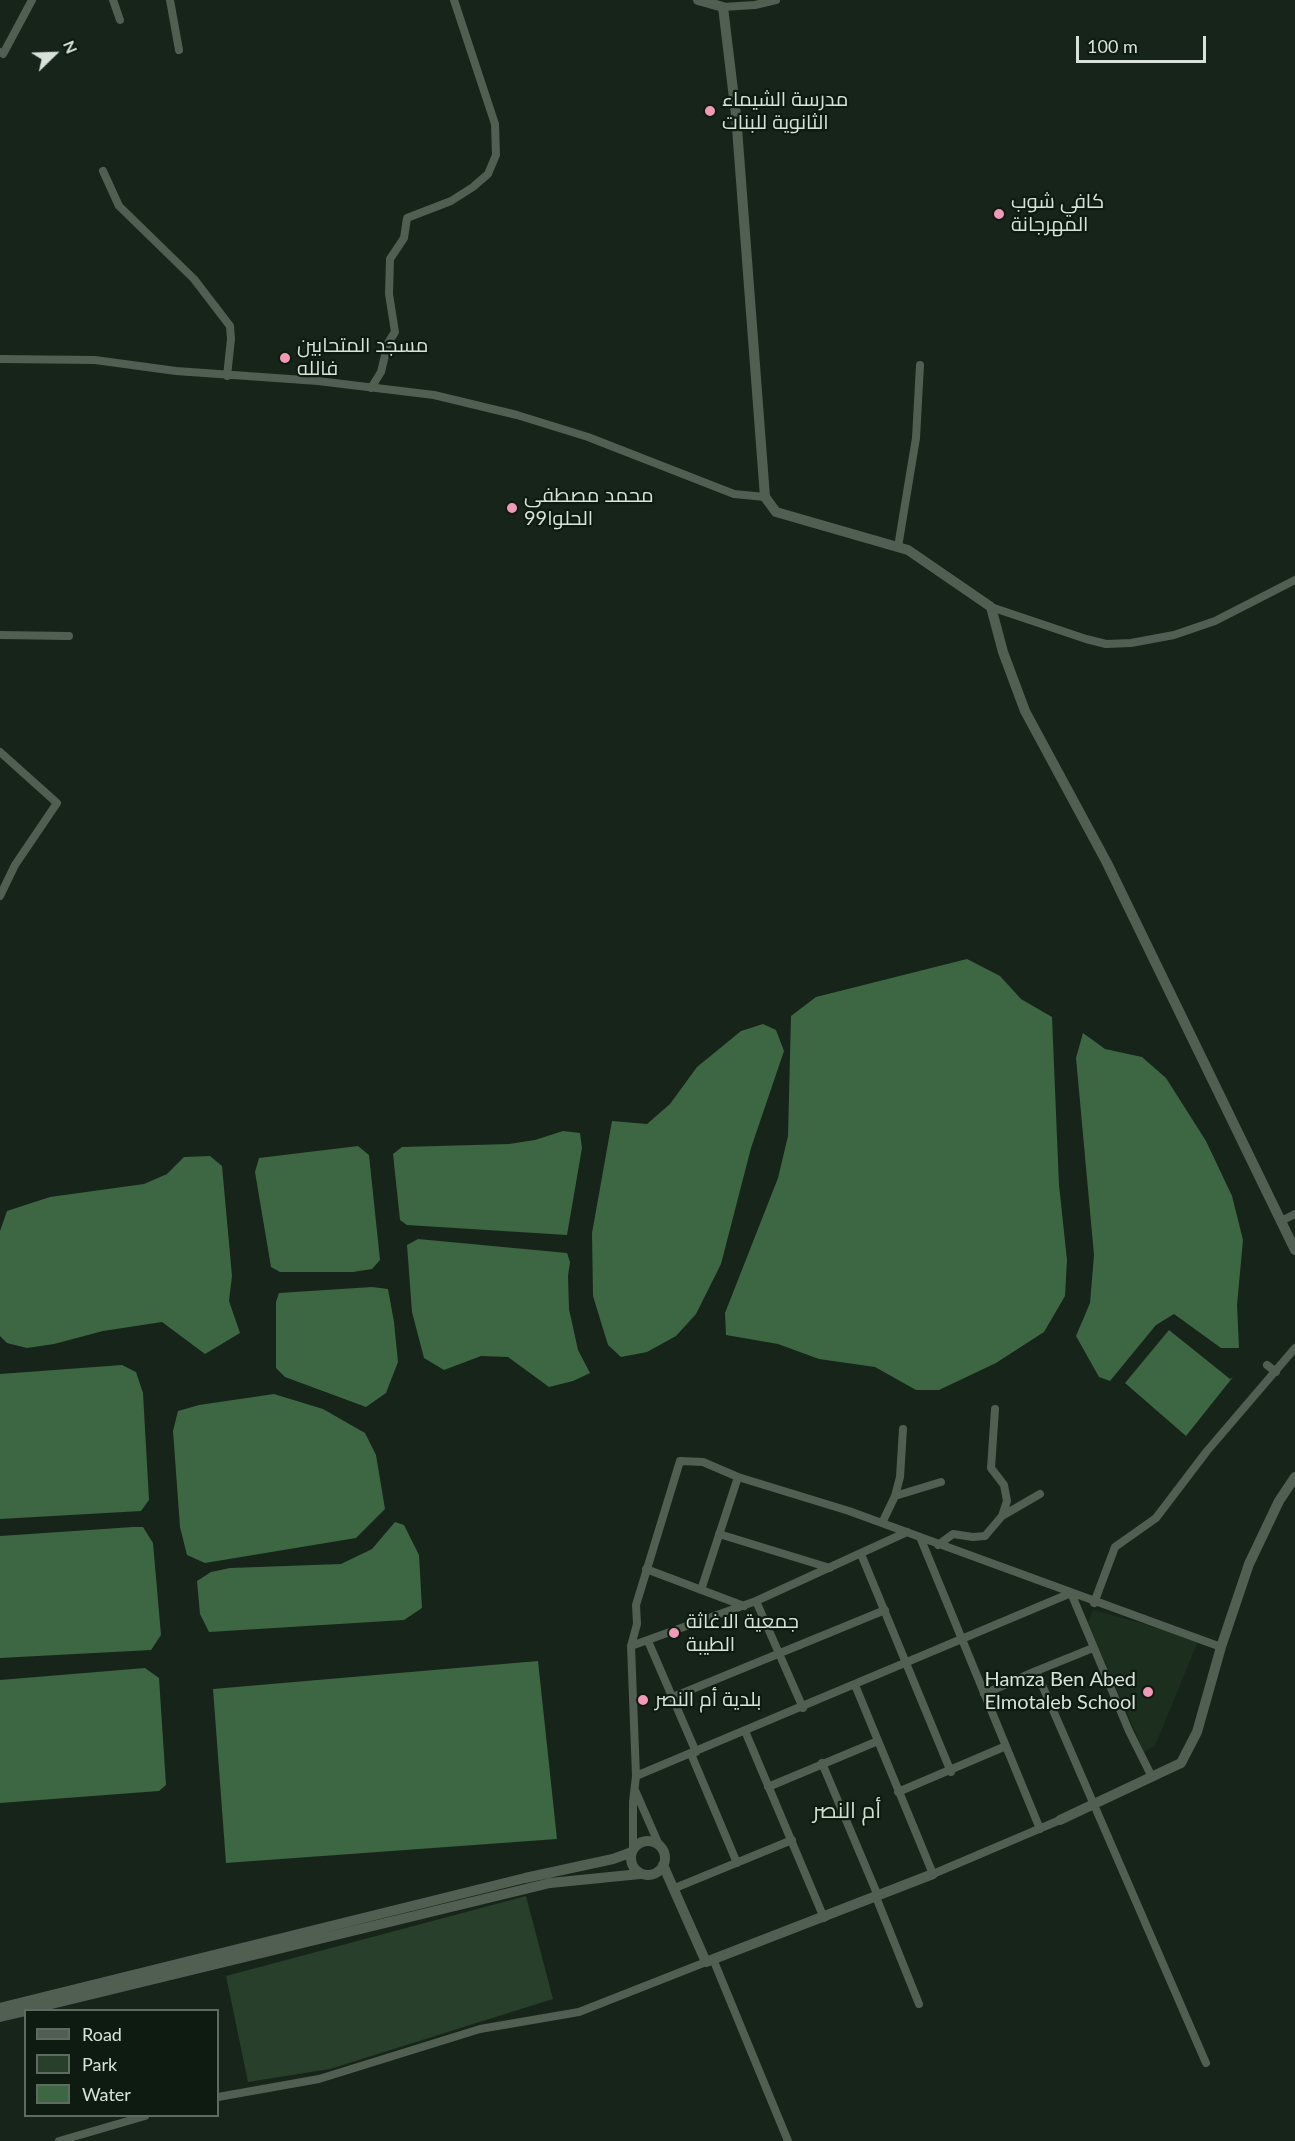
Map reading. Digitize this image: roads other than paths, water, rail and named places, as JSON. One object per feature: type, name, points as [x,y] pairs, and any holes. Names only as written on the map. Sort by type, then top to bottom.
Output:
[{"type":"street","points":[[0,52],[3,54],[32,0]]},
{"type":"street","points":[[113,0],[120,20]]},
{"type":"street","points":[[170,0],[179,50]]},
{"type":"street","points":[[371,388],[381,372],[388,343],[395,332],[389,294],[390,259],[404,238],[407,218],[451,201],[473,187],[489,174],[496,155],[495,124],[454,0]]},
{"type":"street","points":[[698,0],[723,7],[755,5],[776,0]]},
{"type":"street","points":[[723,7],[736,115],[765,497],[776,512],[909,550],[991,607],[1106,644],[1131,643],[1174,635],[1215,621],[1295,580]]},
{"type":"street","points":[[103,171],[119,206],[194,279],[230,326],[227,376]]},
{"type":"street","points":[[0,359],[96,360],[227,376],[318,381],[456,399],[588,437],[734,494],[765,497]]},
{"type":"street","points":[[898,547],[916,438],[920,365]]},
{"type":"street","points":[[991,607],[1003,652],[1025,711],[1107,863],[1295,1250]]},
{"type":"street","points":[[0,634],[69,636]]},
{"type":"street","points":[[0,752],[57,803],[15,866],[0,896]]},
{"type":"street","points":[[1281,1221],[1295,1214]]},
{"type":"street","points":[[1094,1603],[1115,1546],[1145,1528],[1156,1518],[1207,1451],[1295,1348]]},
{"type":"street","points":[[1267,1365],[1276,1372]]},
{"type":"street","points":[[995,1409],[992,1468],[1004,1485],[1007,1501],[1002,1516]]},
{"type":"street","points":[[882,1523],[895,1496],[900,1477],[903,1430]]},
{"type":"street","points":[[640,1874],[632,1866],[636,1776],[631,1646],[638,1624],[636,1605],[680,1461],[703,1462],[738,1477],[882,1523],[1094,1603],[1221,1647]]},
{"type":"street","points":[[701,1590],[738,1477]]},
{"type":"street","points":[[219,2097],[319,2079],[480,2028],[579,2012],[933,1874],[1060,1821],[1181,1763],[1197,1732],[1221,1647],[1264,1529],[1295,1477]]},
{"type":"street","points":[[895,1496],[941,1482]]},
{"type":"street","points":[[938,1545],[953,1534],[972,1537],[985,1536],[1002,1516],[1040,1494]]},
{"type":"street","points":[[631,1646],[744,1606],[907,1532]]},
{"type":"street","points":[[719,1534],[830,1568]]},
{"type":"street","points":[[920,1538],[1040,1829]]},
{"type":"street","points":[[861,1554],[951,1772]]},
{"type":"street","points":[[646,1569],[744,1606]]},
{"type":"street","points":[[636,1776],[803,1708],[1071,1593]]},
{"type":"street","points":[[1071,1593],[1093,1648],[1152,1777]]},
{"type":"street","points":[[756,1601],[803,1708]]},
{"type":"street","points":[[673,1697],[885,1610]]},
{"type":"street","points":[[648,1641],[673,1697],[737,1863]]},
{"type":"street","points":[[984,1694],[1093,1648]]},
{"type":"street","points":[[1036,1671],[1206,2063]]},
{"type":"street","points":[[855,1685],[933,1874]]},
{"type":"street","points":[[745,1731],[824,1918]]},
{"type":"street","points":[[768,1787],[878,1741]]},
{"type":"street","points":[[898,1792],[951,1772],[1006,1746]]},
{"type":"street","points":[[822,1763],[919,2004]]},
{"type":"street","points":[[34,2009],[550,1883],[656,1873],[663,1865],[665,1856],[635,1790]]},
{"type":"street","points":[[675,1888],[792,1840]]},
{"type":"street","points":[[0,2008],[525,1878],[613,1859],[647,1841],[660,1847]]},
{"type":"street","points":[[663,1865],[710,1960],[788,2141]]},
{"type":"street","points":[[0,2017],[24,2011]]},
{"type":"street","points":[[59,2141],[138,2117]]},
{"type":"water","points":[[967,959],[1000,976],[1021,999],[1052,1017],[1059,1185],[1067,1260],[1065,1296],[1044,1332],[996,1363],[939,1390],[916,1390],[875,1367],[819,1359],[778,1344],[726,1335],[725,1313],[778,1178],[788,1136],[791,1016],[816,997]]},
{"type":"water","points":[[763,1024],[776,1030],[784,1051],[751,1148],[721,1264],[696,1314],[676,1336],[647,1352],[621,1357],[608,1345],[593,1296],[592,1233],[612,1121],[647,1124],[670,1104],[697,1067],[741,1031]]},
{"type":"water","points":[[1083,1033],[1105,1049],[1142,1057],[1166,1078],[1206,1141],[1232,1196],[1243,1240],[1237,1305],[1239,1348],[1221,1348],[1174,1314],[1156,1325],[1110,1381],[1099,1377],[1076,1336],[1090,1303],[1094,1255],[1076,1058]]},
{"type":"water","points":[[563,1131],[580,1133],[582,1148],[567,1235],[407,1225],[400,1220],[393,1154],[402,1147],[509,1144],[535,1140]]},
{"type":"water","points":[[358,1146],[369,1155],[380,1260],[372,1269],[353,1272],[280,1272],[271,1267],[255,1172],[259,1158]]},
{"type":"water","points":[[210,1156],[222,1166],[232,1276],[229,1301],[240,1333],[205,1354],[162,1322],[103,1331],[54,1344],[27,1348],[7,1343],[0,1336],[0,1231],[7,1211],[50,1197],[144,1184],[167,1174],[184,1157]]},
{"type":"water","points":[[418,1239],[567,1253],[570,1262],[569,1309],[578,1350],[590,1373],[573,1381],[549,1387],[508,1357],[481,1356],[444,1370],[424,1358],[412,1312],[407,1245]]},
{"type":"water","points":[[372,1287],[388,1289],[394,1322],[398,1362],[386,1393],[366,1407],[285,1377],[276,1368],[276,1302],[279,1293]]},
{"type":"water","points":[[1169,1330],[1230,1379],[1233,1377],[1186,1436],[1125,1383]]},
{"type":"water","points":[[122,1365],[136,1372],[143,1393],[149,1500],[141,1511],[0,1519],[0,1374]]},
{"type":"water","points":[[274,1394],[323,1409],[365,1433],[376,1455],[385,1509],[356,1538],[205,1563],[187,1555],[180,1527],[173,1431],[178,1411],[199,1405]]},
{"type":"water","points":[[395,1522],[404,1525],[419,1555],[422,1608],[404,1620],[209,1632],[200,1614],[197,1581],[211,1572],[230,1568],[341,1564],[372,1549]]},
{"type":"water","points":[[143,1527],[153,1543],[161,1635],[151,1650],[0,1658],[0,1536]]},
{"type":"water","points":[[538,1661],[557,1839],[226,1863],[213,1689]]},
{"type":"water","points":[[145,1668],[159,1678],[166,1785],[159,1791],[0,1803],[0,1680]]},
{"type":"place","name":"مدرسة الشيماء الثانوية للبنات","points":[[710,111]]},
{"type":"place","name":"كافي شوب المهرجانة","points":[[999,214]]},
{"type":"place","name":"مسجد المتحابين فالله","points":[[285,358]]},
{"type":"place","name":"محمد مصطفى الحلوا99","points":[[512,508]]},
{"type":"place","name":"جمعية الاغاثة الطيبة","points":[[674,1633]]},
{"type":"place","name":"Hamza Ben Abed Elmotaleb School","points":[[1148,1692]]},
{"type":"place","name":"بلدية أم النصر","points":[[643,1700]]},
{"type":"district","name":"أم النصر","points":[[847,1811]]}]
